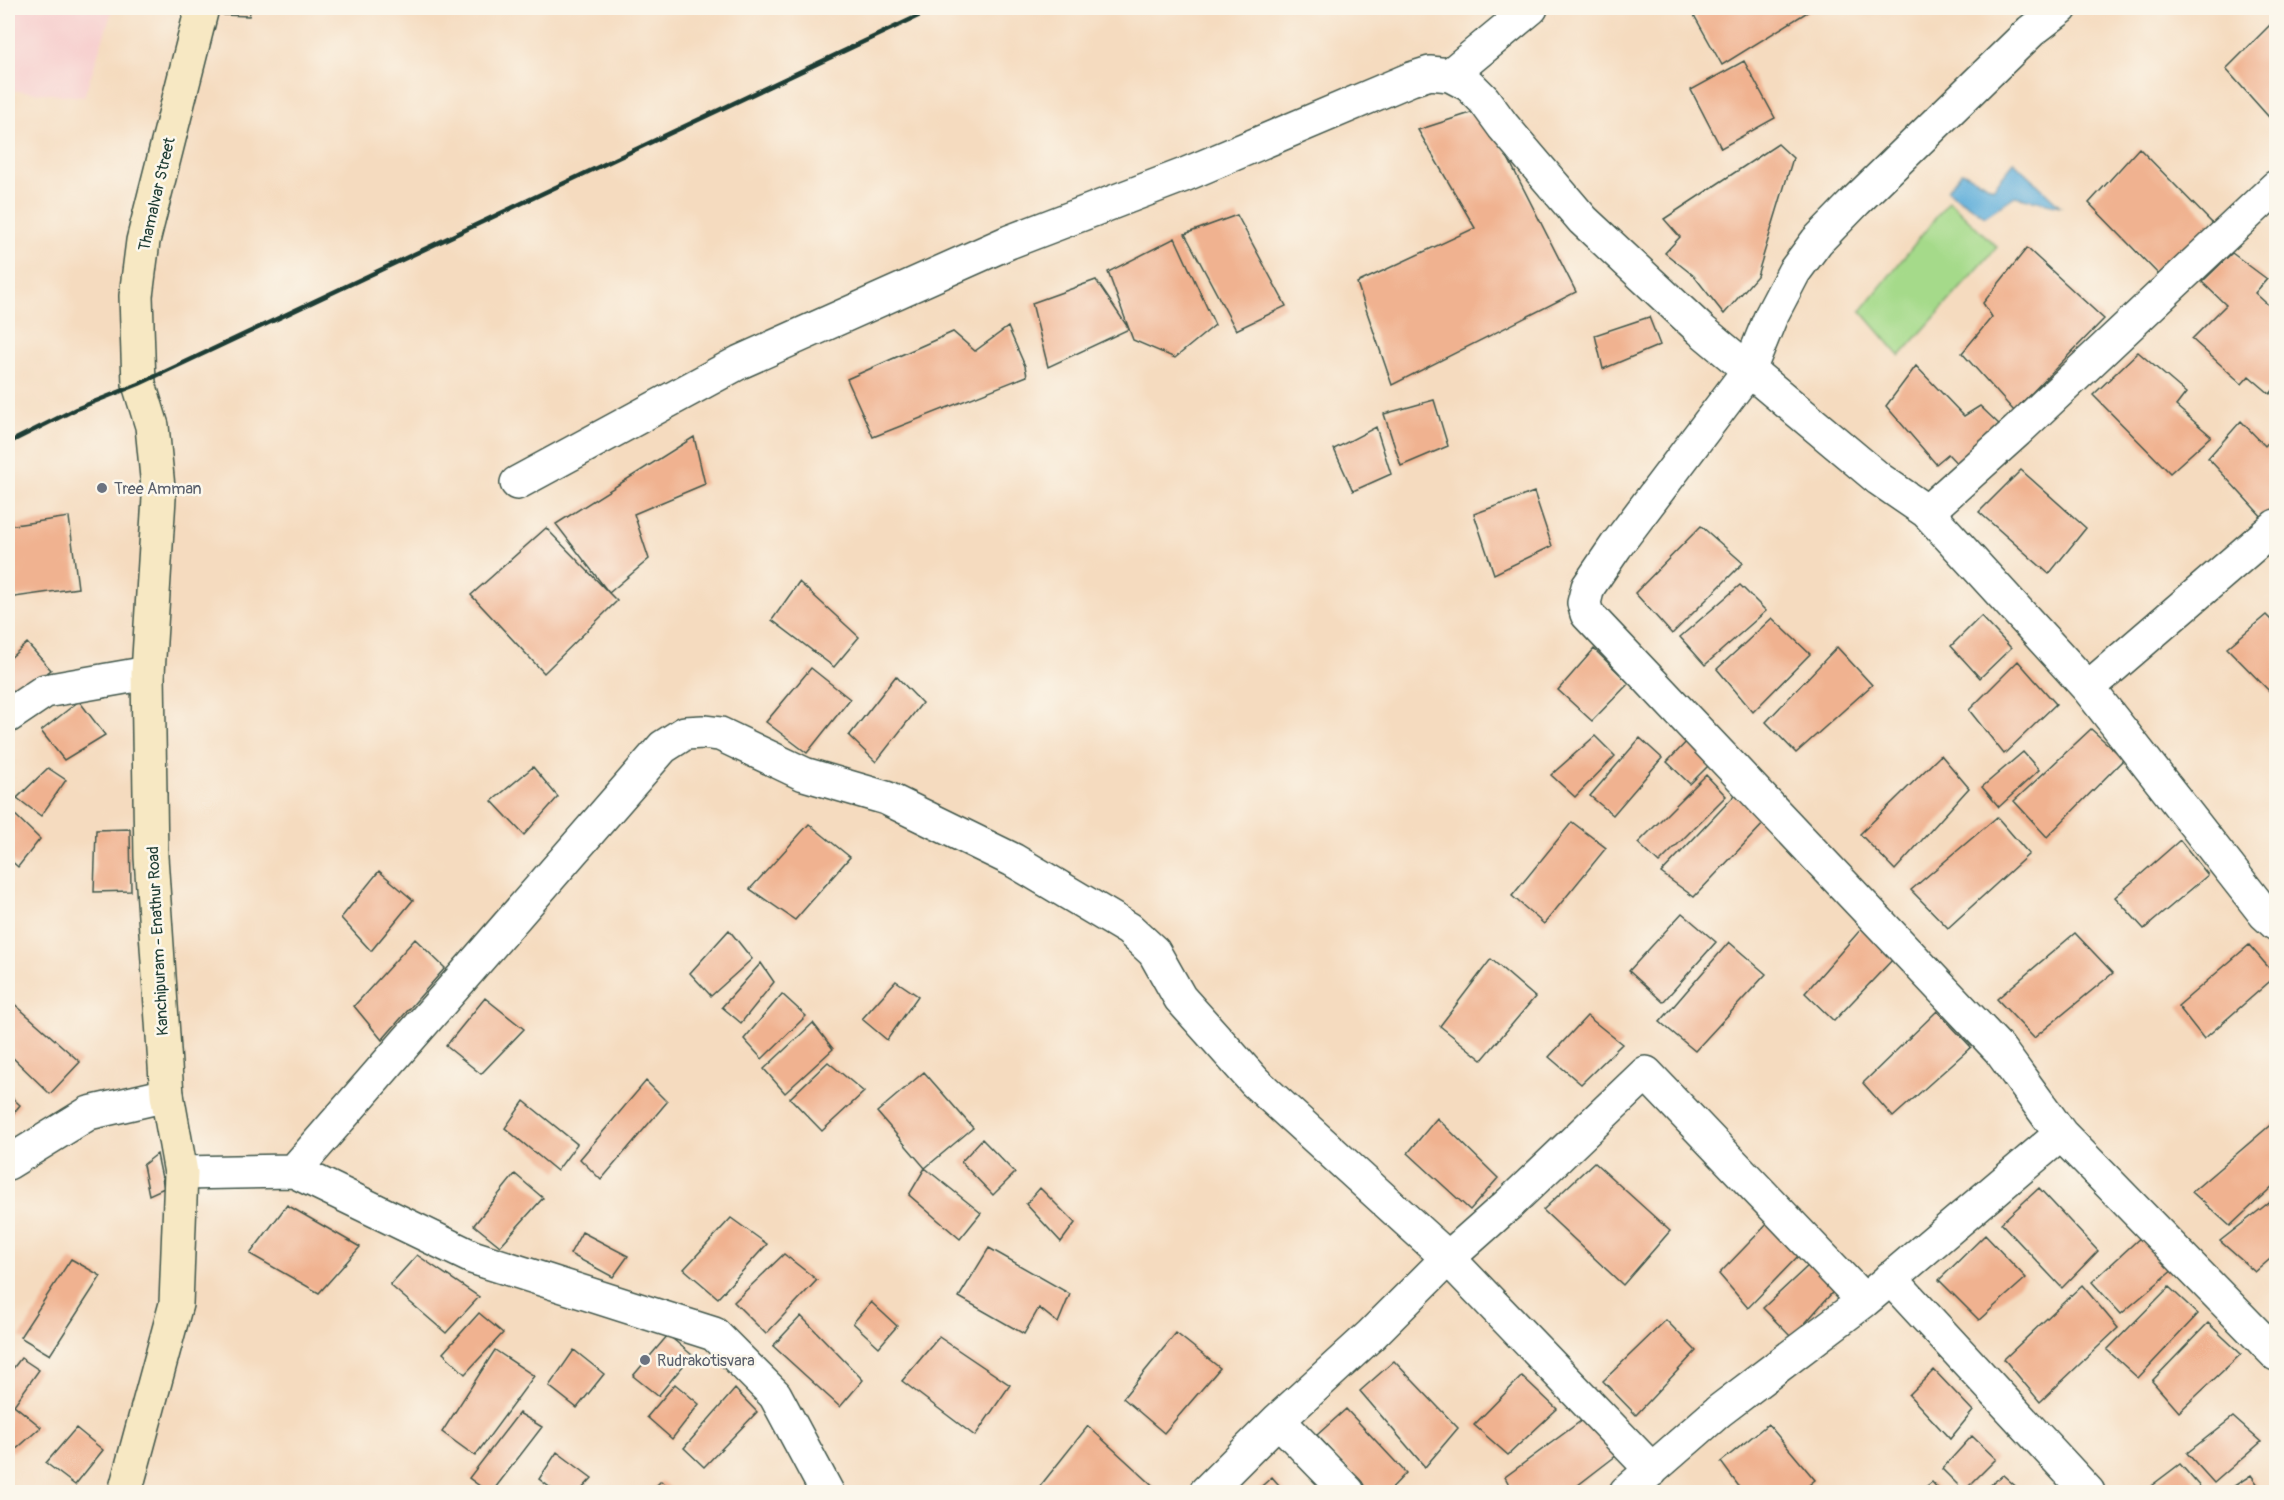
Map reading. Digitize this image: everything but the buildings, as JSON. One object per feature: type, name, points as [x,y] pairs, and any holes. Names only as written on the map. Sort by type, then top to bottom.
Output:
[{"type":"street","name":"Thamalvar Street","points":[[139,384],[136,296],[143,240],[202,8]]},
{"type":"street","points":[[1450,75],[1531,8]]},
{"type":"street","points":[[2061,8],[2031,31],[1817,241],[1794,272],[1771,316],[1749,370],[1616,546],[1588,587],[1584,603],[1587,614],[1999,1049],[2061,1134],[2277,1354]]},
{"type":"street","points":[[517,483],[740,362],[1009,242],[1184,175],[1411,79],[1430,73],[1450,75],[1469,85],[1484,100],[1503,126],[1583,220],[1701,330],[1879,479],[1927,512],[2088,688],[2273,913]]},
{"type":"street","points":[[1927,512],[2017,431],[2277,187]]},
{"type":"street","name":"Kanchipuram - Enathur Road","points":[[125,1492],[176,1304],[181,1173],[167,1095],[151,857],[148,672],[159,498],[152,426],[139,384]]},
{"type":"street","points":[[2088,688],[2277,526]]},
{"type":"street","points":[[8,716],[45,691],[148,672]]},
{"type":"street","points":[[294,1172],[663,747],[685,733],[720,734],[804,774],[886,798],[1012,860],[1129,929],[1154,952],[1180,998],[1256,1082],[1448,1258],[1652,1470]]},
{"type":"street","points":[[1206,1492],[1278,1420],[1371,1335],[1448,1258],[1511,1203],[1646,1073],[1864,1301]]},
{"type":"street","points":[[8,1162],[89,1113],[167,1095]]},
{"type":"street","points":[[1626,1492],[1719,1411],[1864,1301],[2061,1134]]},
{"type":"street","points":[[181,1173],[294,1172],[472,1257],[714,1334],[775,1395],[827,1492]]},
{"type":"street","points":[[1890,1278],[2088,1492]]},
{"type":"street","points":[[1278,1420],[1348,1492]]},
{"type":"shaded area","points":[[8,8],[113,8],[84,97],[8,90]]},
{"type":"green space","points":[[1949,201],[1997,247],[1900,356],[1861,311]]},
{"type":"water","points":[[2014,162],[2060,206],[2015,196],[1985,216],[1947,190],[1962,172],[1993,188]]},
{"type":"railway","points":[[8,443],[76,409],[139,384],[935,8]]},
{"type":"place","name":"Tree Amman","points":[[102,488]]},
{"type":"place","name":"Rudrakotisvara","points":[[645,1360]]}]
